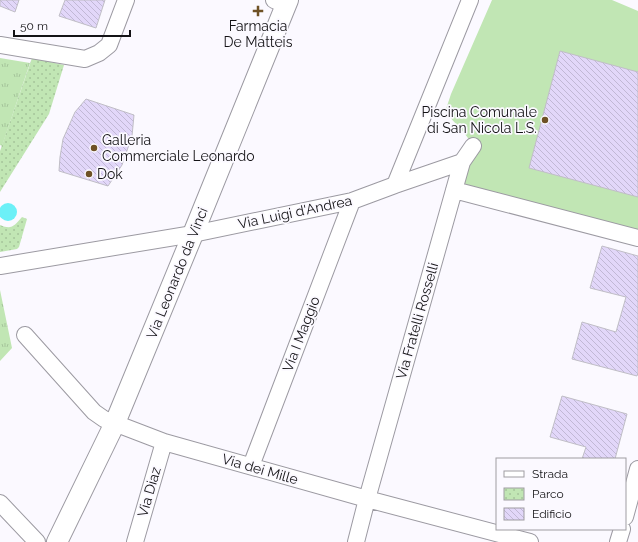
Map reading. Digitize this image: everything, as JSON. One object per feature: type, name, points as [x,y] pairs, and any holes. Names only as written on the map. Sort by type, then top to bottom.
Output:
[{"type":"street","points":[[0,45],[85,59],[99,53],[109,45],[126,0]]},
{"type":"street","points":[[395,185],[470,0]]},
{"type":"street","name":"Via Leonardo da Vinci","points":[[57,542],[115,423],[193,234],[282,2]]},
{"type":"street","name":"Via Fratelli Rosselli","points":[[356,542],[367,498],[462,162],[473,146]]},
{"type":"street","name":"Via Luigi d'Andrea","points":[[0,266],[193,234],[352,201],[462,162]]},
{"type":"street","points":[[454,190],[638,238]]},
{"type":"street","name":"Via I Maggio","points":[[251,466],[352,201]]},
{"type":"street","name":"Via dei Mille","points":[[25,335],[94,412],[104,420],[164,442],[530,542]]},
{"type":"street","name":"Via Diaz","points":[[135,542],[164,442]]},
{"type":"street","points":[[626,513],[638,469]]},
{"type":"street","points":[[0,503],[37,542]]},
{"type":"street","points":[[618,542],[622,530]]},
{"type":"green space","name":"Piscina Comunale di San Nicola L.S.","points":[[492,0],[612,0],[638,11],[638,231],[464,186],[473,146],[464,132],[445,112],[451,94]]},
{"type":"green space","points":[[0,58],[30,63],[2,146],[0,145]]},
{"type":"green space","points":[[32,58],[64,65],[49,114],[0,192],[0,151]]},
{"type":"green space","points":[[22,217],[27,219],[19,247],[17,249],[0,252],[0,225],[10,227],[17,223]]},
{"type":"green space","points":[[0,290],[12,348],[0,361]]},
{"type":"water","points":[[8,203],[14,206],[17,212],[14,218],[8,221],[2,218],[-1,212],[2,206]]},
{"type":"building","points":[[0,0],[19,0],[15,12],[0,6]]},
{"type":"building","points":[[65,0],[105,0],[96,28],[59,16]]},
{"type":"building","points":[[560,51],[638,72],[638,197],[529,168]]},
{"type":"building","name":"Galleria Commerciale Leonardo","points":[[86,99],[134,115],[132,136],[122,165],[108,186],[59,171],[63,139],[75,112]]},
{"type":"building","points":[[602,246],[638,256],[637,376],[572,359],[582,322],[616,332],[626,297],[590,288]]},
{"type":"building","points":[[562,396],[627,414],[615,458],[582,458],[586,447],[550,437]]},
{"type":"place","name":"Farmacia De Matteis","points":[[258,11]]},
{"type":"place","name":"Piscina Comunale di San Nicola L.S.","points":[[545,120]]},
{"type":"place","name":"Galleria Commerciale Leonardo","points":[[94,148]]},
{"type":"place","name":"Dok","points":[[89,174]]}]
